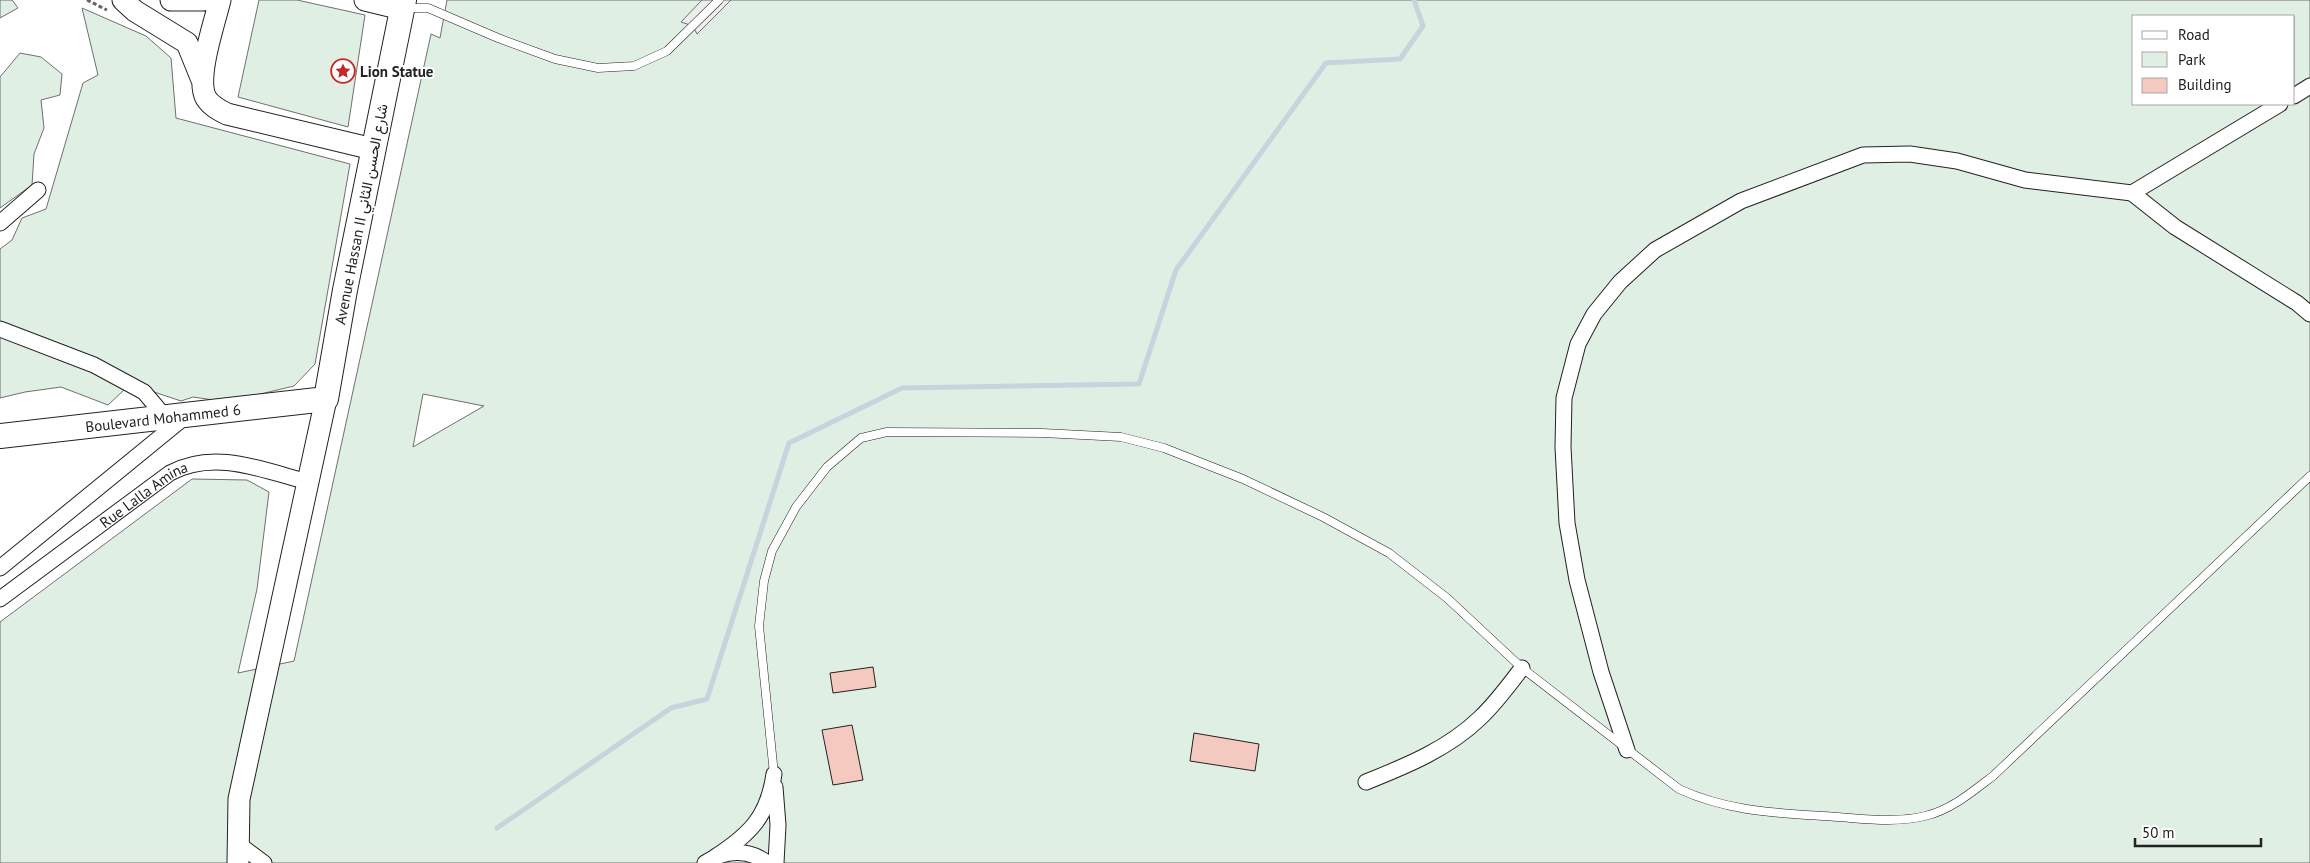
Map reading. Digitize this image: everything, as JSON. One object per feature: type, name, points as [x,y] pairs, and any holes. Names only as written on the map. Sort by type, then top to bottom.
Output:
[{"type":"main road","points":[[123,0],[135,11],[187,43],[202,80],[206,99],[214,107],[227,114],[373,150]]},
{"type":"main road","points":[[171,0],[203,0]]},
{"type":"main road","points":[[202,80],[220,0]]},
{"type":"main road","points":[[364,0],[403,4]]},
{"type":"main road","name":"Avenue Hassan II شارع الحسن الثاني","points":[[326,399],[373,150],[403,4]]},
{"type":"main road","points":[[238,853],[239,799],[326,399]]},
{"type":"main road","name":"Boulevard Mohammed 6","points":[[0,436],[326,399]]},
{"type":"street","points":[[2295,95],[2310,86]]},
{"type":"street","points":[[2132,193],[2278,105]]},
{"type":"street","points":[[1627,750],[1601,672],[1577,580],[1567,523],[1563,447],[1564,398],[1578,344],[1594,314],[1620,282],[1655,250],[1741,201],[1863,155],[1910,154],[1956,161],[2025,180],[2132,193],[2176,228],[2297,303],[2310,314]]},
{"type":"street","points":[[0,223],[38,190]]},
{"type":"street","points":[[0,329],[94,365],[144,392],[177,416],[0,568]]},
{"type":"street","name":"Rue Lalla Amina","points":[[0,600],[182,466],[197,462],[220,460],[308,482]]},
{"type":"street","points":[[1366,782],[1408,765],[1456,738],[1481,718],[1522,668]]},
{"type":"street","points":[[710,860],[741,840],[755,825],[765,807],[774,774]]},
{"type":"street","points":[[774,774],[778,825],[776,863]]},
{"type":"street","points":[[710,860],[732,852],[749,853],[767,863]]},
{"type":"street","points":[[238,853],[264,863]]},
{"type":"lane","points":[[403,4],[428,8],[498,38],[555,59],[598,68],[634,66],[667,51],[719,0]]},
{"type":"lane","points":[[774,774],[759,626],[764,581],[772,551],[796,507],[828,467],[861,438],[887,432],[1043,432],[1121,437],[1164,448],[1244,479],[1323,517],[1389,553],[1447,598],[1522,668],[1679,789],[1703,800],[1744,810],[1893,820],[1924,816],[1947,808],[1993,776],[2310,476]]},
{"type":"green space","points":[[0,0],[12,0],[18,8],[0,18]]},
{"type":"green space","points":[[259,0],[297,0],[365,15],[348,127],[238,97]]},
{"type":"green space","points":[[447,0],[2310,0],[2310,863],[0,863],[0,622],[192,479],[247,480],[269,492],[257,589],[238,673],[294,661],[431,34],[440,38]],"holes":[[[423,394],[484,406],[413,447]]]},
{"type":"green space","points":[[82,8],[146,36],[171,58],[176,118],[350,164],[315,364],[294,386],[227,402],[193,397],[181,401],[136,386],[124,390],[108,405],[61,387],[0,398],[0,249],[12,240],[22,218],[46,209],[83,83],[98,75]]},
{"type":"green space","points":[[20,53],[41,57],[62,74],[60,95],[41,100],[44,128],[34,154],[32,185],[0,208],[0,77]]},
{"type":"shaded area","points":[[702,0],[731,0],[697,34],[693,26],[681,22]]},
{"type":"building","points":[[873,667],[876,687],[833,693],[830,673]]},
{"type":"building","points":[[852,725],[863,780],[833,785],[822,730]]},
{"type":"building","points":[[1194,733],[1259,744],[1255,771],[1190,761]]},
{"type":"waterway","points":[[497,828],[671,708],[707,699],[789,443],[902,388],[1139,384],[1176,270],[1326,63],[1400,59],[1423,26],[1414,0]]},
{"type":"place","name":"Lion Statue","points":[[343,71]]}]
